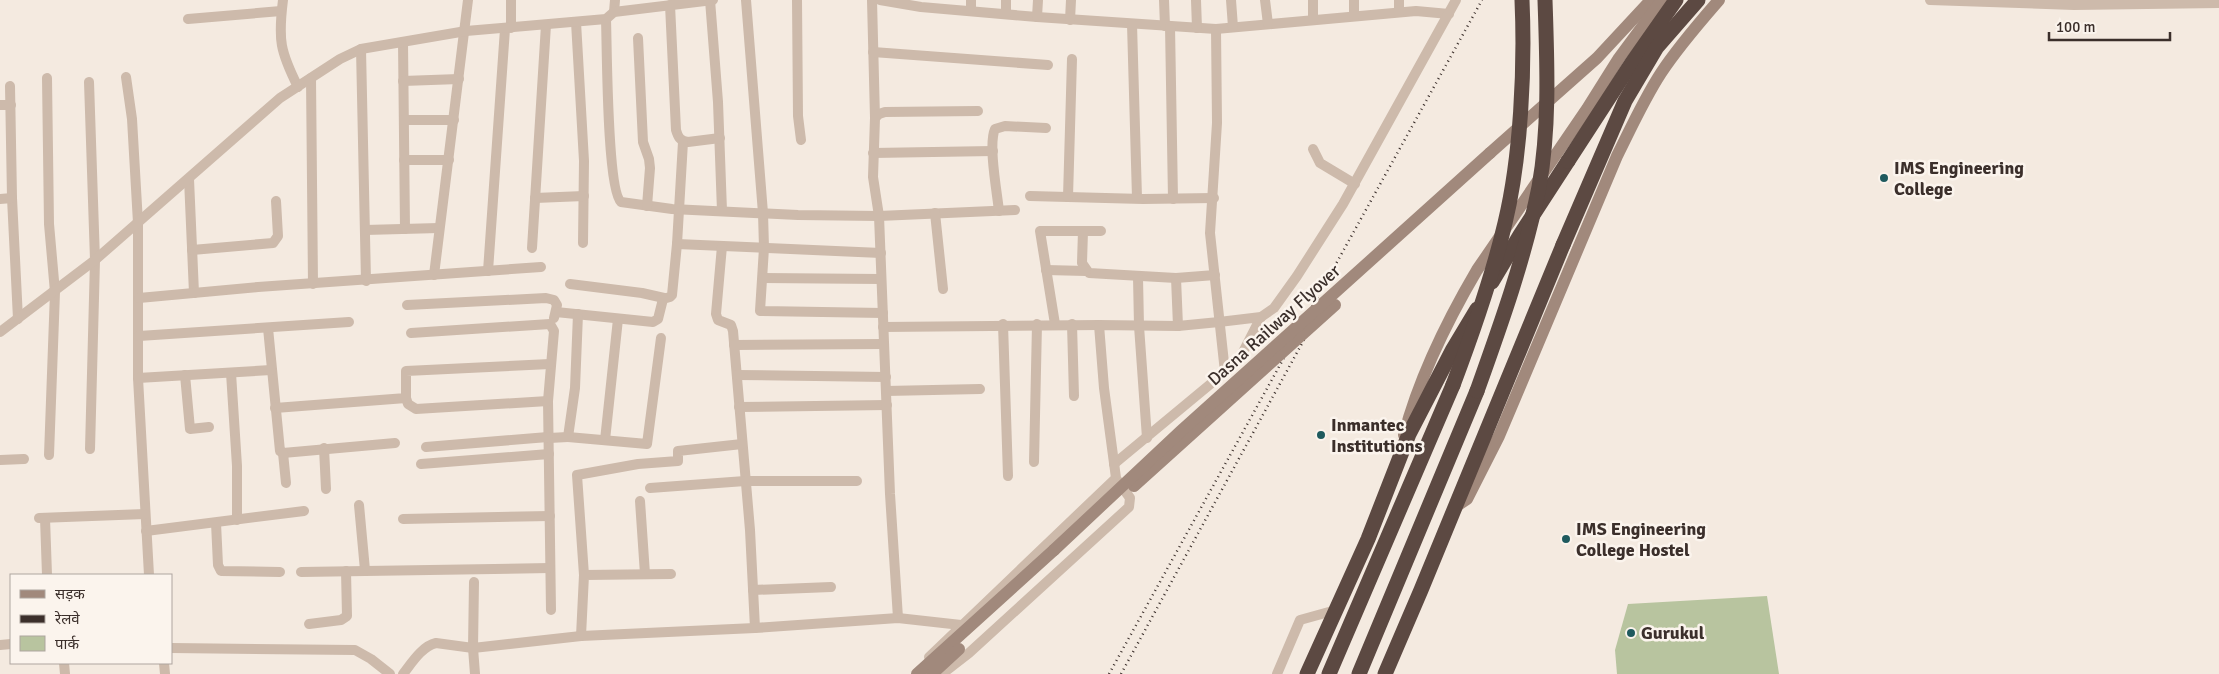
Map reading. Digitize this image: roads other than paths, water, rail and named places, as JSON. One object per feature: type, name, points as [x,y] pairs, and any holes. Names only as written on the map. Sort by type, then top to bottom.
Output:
[{"type":"highway","points":[[1329,674],[1453,385],[1478,317],[1506,222],[1513,180],[1518,128],[1522,65],[1522,0]]},
{"type":"highway","points":[[1358,674],[1477,391],[1514,283],[1539,186],[1545,126],[1547,74],[1545,0]]},
{"type":"highway","points":[[1307,674],[1368,539],[1409,434],[1453,349],[1520,235],[1626,71],[1663,2]]},
{"type":"highway","points":[[1385,674],[1563,244],[1625,101],[1657,48],[1700,10]]},
{"type":"main road","points":[[1455,506],[1467,499],[1499,436],[1617,156],[1635,120],[1660,74],[1700,10],[1719,0]]},
{"type":"main road","name":"Dasna Railway Flyover","points":[[932,674],[949,653],[1181,432],[1620,35],[1663,2]]},
{"type":"main road","points":[[1394,472],[1411,407],[1461,297],[1477,270],[1619,58],[1663,2],[1700,10]]},
{"type":"main road","name":"Dasna Railway Flyover","points":[[918,674],[949,653],[1598,69],[1610,60],[1619,58]]},
{"type":"main road","points":[[1592,100],[1635,120]]},
{"type":"street","points":[[283,0],[279,38],[281,48],[298,86]]},
{"type":"street","points":[[434,275],[438,228],[466,31],[468,0]]},
{"type":"street","points":[[488,271],[511,0]]},
{"type":"street","points":[[615,0],[610,16],[612,171],[615,192],[621,202],[679,209],[879,216],[1015,210]]},
{"type":"street","points":[[0,332],[95,260],[189,180],[280,98],[298,86],[340,59],[361,49],[466,31],[576,22],[682,2],[711,0],[720,138],[722,211]]},
{"type":"street","points":[[746,0],[763,213],[764,248],[760,311],[883,313]]},
{"type":"street","points":[[797,0],[798,116],[801,140]]},
{"type":"street","points":[[872,0],[875,118],[873,177],[879,216],[890,494],[898,618]]},
{"type":"street","points":[[880,0],[1070,20],[1216,29],[1399,12],[1416,11],[1449,14]]},
{"type":"street","points":[[971,0],[971,11]]},
{"type":"street","points":[[1006,0],[1006,14]]},
{"type":"street","points":[[1038,0],[1038,17]]},
{"type":"street","points":[[1070,20],[1071,0]]},
{"type":"street","points":[[1164,0],[1167,26],[1173,199]]},
{"type":"street","points":[[1196,0],[1196,28]]},
{"type":"street","points":[[1231,0],[1233,27]]},
{"type":"street","points":[[1265,0],[1268,24]]},
{"type":"street","points":[[1313,0],[1313,20]]},
{"type":"street","points":[[1354,0],[1354,16]]},
{"type":"street","points":[[1399,0],[1399,12]]},
{"type":"street","points":[[883,327],[1003,324],[1178,326],[1261,317],[1274,308],[1297,276],[1355,184],[1456,0]]},
{"type":"street","points":[[1930,0],[2074,6],[2219,3]]},
{"type":"street","points":[[670,5],[676,130],[678,138],[683,142],[720,138]]},
{"type":"street","points":[[188,19],[281,11]]},
{"type":"street","points":[[576,22],[584,161],[583,243]]},
{"type":"street","points":[[1132,24],[1137,198]]},
{"type":"street","points":[[532,248],[546,25]]},
{"type":"street","points":[[1216,29],[1217,123],[1214,198],[1210,233],[1225,372]]},
{"type":"street","points":[[638,38],[643,142],[650,168],[647,206]]},
{"type":"street","points":[[403,42],[405,229]]},
{"type":"street","points":[[361,49],[366,280]]},
{"type":"street","points":[[873,52],[1048,64]]},
{"type":"street","points":[[1068,197],[1072,59]]},
{"type":"street","points":[[126,77],[132,119],[138,223],[138,378],[149,574]]},
{"type":"street","points":[[47,78],[49,224],[55,292],[49,455]]},
{"type":"street","points":[[311,78],[313,284]]},
{"type":"street","points":[[403,81],[459,79]]},
{"type":"street","points":[[89,82],[95,260],[90,449]]},
{"type":"street","points":[[10,86],[12,198],[18,319]]},
{"type":"street","points":[[0,105],[11,105]]},
{"type":"street","points":[[875,118],[885,112],[978,111]]},
{"type":"street","points":[[404,120],[454,120]]},
{"type":"street","points":[[999,210],[992,151],[992,135],[995,129],[1006,126],[1046,128]]},
{"type":"street","points":[[570,284],[642,292],[670,298],[672,295],[677,244],[683,142]]},
{"type":"street","points":[[1313,149],[1320,163],[1355,184]]},
{"type":"street","points":[[873,153],[992,151]]},
{"type":"street","points":[[404,160],[449,160]]},
{"type":"street","points":[[189,180],[194,293]]},
{"type":"street","points":[[535,198],[584,196]]},
{"type":"street","points":[[1030,196],[1214,198]]},
{"type":"street","points":[[0,199],[12,198]]},
{"type":"street","points":[[192,250],[273,244],[278,236],[276,201]]},
{"type":"street","points":[[935,213],[943,290]]},
{"type":"street","points":[[365,230],[438,228]]},
{"type":"street","points":[[1055,324],[1040,231],[1101,231]]},
{"type":"street","points":[[1083,231],[1082,263],[1086,272]]},
{"type":"street","points":[[677,244],[881,253]]},
{"type":"street","points":[[722,246],[716,314],[718,320],[729,323],[732,328],[755,628]]},
{"type":"street","points":[[139,298],[541,267]]},
{"type":"street","points":[[1046,270],[1176,278],[1214,275]]},
{"type":"street","points":[[1138,276],[1138,326],[1147,438]]},
{"type":"street","points":[[763,278],[881,280]]},
{"type":"street","points":[[1176,278],[1178,326]]},
{"type":"street","points":[[407,305],[546,298],[554,300],[557,305],[553,326],[548,401],[551,610]]},
{"type":"street","points":[[556,312],[655,322],[659,316],[664,298]]},
{"type":"street","points":[[568,437],[575,388],[578,314]]},
{"type":"street","points":[[1114,464],[1225,372],[1241,356],[1261,317]]},
{"type":"street","points":[[605,440],[618,318]]},
{"type":"street","points":[[139,336],[348,322]]},
{"type":"street","points":[[411,333],[550,324],[553,326]]},
{"type":"street","points":[[1003,324],[1008,476]]},
{"type":"street","points":[[1034,462],[1037,324]]},
{"type":"street","points":[[1072,324],[1074,396]]},
{"type":"street","points":[[942,674],[969,653],[1129,507],[1130,498],[1116,478],[1104,388],[1100,325]]},
{"type":"street","points":[[268,328],[279,444],[282,452],[286,483]]},
{"type":"street","points":[[426,448],[548,437],[647,444],[661,338]]},
{"type":"street","points":[[734,345],[884,344]]},
{"type":"street","points":[[548,401],[416,409],[408,404],[406,398],[406,372],[550,364]]},
{"type":"street","points":[[138,378],[271,370]]},
{"type":"street","points":[[231,373],[237,466],[237,520]]},
{"type":"street","points":[[186,375],[190,429],[209,427]]},
{"type":"street","points":[[737,376],[886,377]]},
{"type":"street","points":[[886,391],[980,389]]},
{"type":"street","points":[[275,408],[406,398]]},
{"type":"street","points":[[739,407],[887,405]]},
{"type":"street","points":[[282,452],[395,443]]},
{"type":"street","points":[[581,636],[584,575],[577,475],[638,464],[678,461],[678,450],[742,444]]},
{"type":"street","points":[[324,448],[326,489]]},
{"type":"street","points":[[421,464],[549,454]]},
{"type":"street","points":[[0,460],[24,459]]},
{"type":"street","points":[[918,674],[931,653],[1116,478]]},
{"type":"street","points":[[650,488],[745,481],[857,481]]},
{"type":"street","points":[[640,501],[645,574]]},
{"type":"street","points":[[358,505],[365,570]]},
{"type":"street","points":[[146,532],[304,512]]},
{"type":"street","points":[[46,574],[42,518],[145,514]]},
{"type":"street","points":[[402,519],[550,516]]},
{"type":"street","points":[[216,523],[218,565],[221,571],[280,572]]},
{"type":"street","points":[[301,572],[550,568]]},
{"type":"street","points":[[309,624],[341,620],[346,616],[346,571]]},
{"type":"street","points":[[584,575],[672,574]]},
{"type":"street","points":[[474,582],[474,673]]},
{"type":"street","points":[[753,590],[831,587]]},
{"type":"street","points":[[1277,674],[1300,620],[1336,610]]},
{"type":"street","points":[[403,674],[430,644],[473,648],[581,636],[755,628],[898,618],[961,625]]},
{"type":"street","points":[[172,648],[355,650],[371,658],[390,674]]},
{"type":"railway","points":[[1109,674],[1482,0]]},
{"type":"railway","points":[[1121,674],[1317,316]]},
{"type":"place","name":"IMS Engineering College","points":[[1884,178]]},
{"type":"place","name":"Inmantec Institutions","points":[[1321,435]]},
{"type":"place","name":"IMS Engineering College Hostel","points":[[1566,539]]},
{"type":"place","name":"Gurukul","points":[[1631,633]]}]
